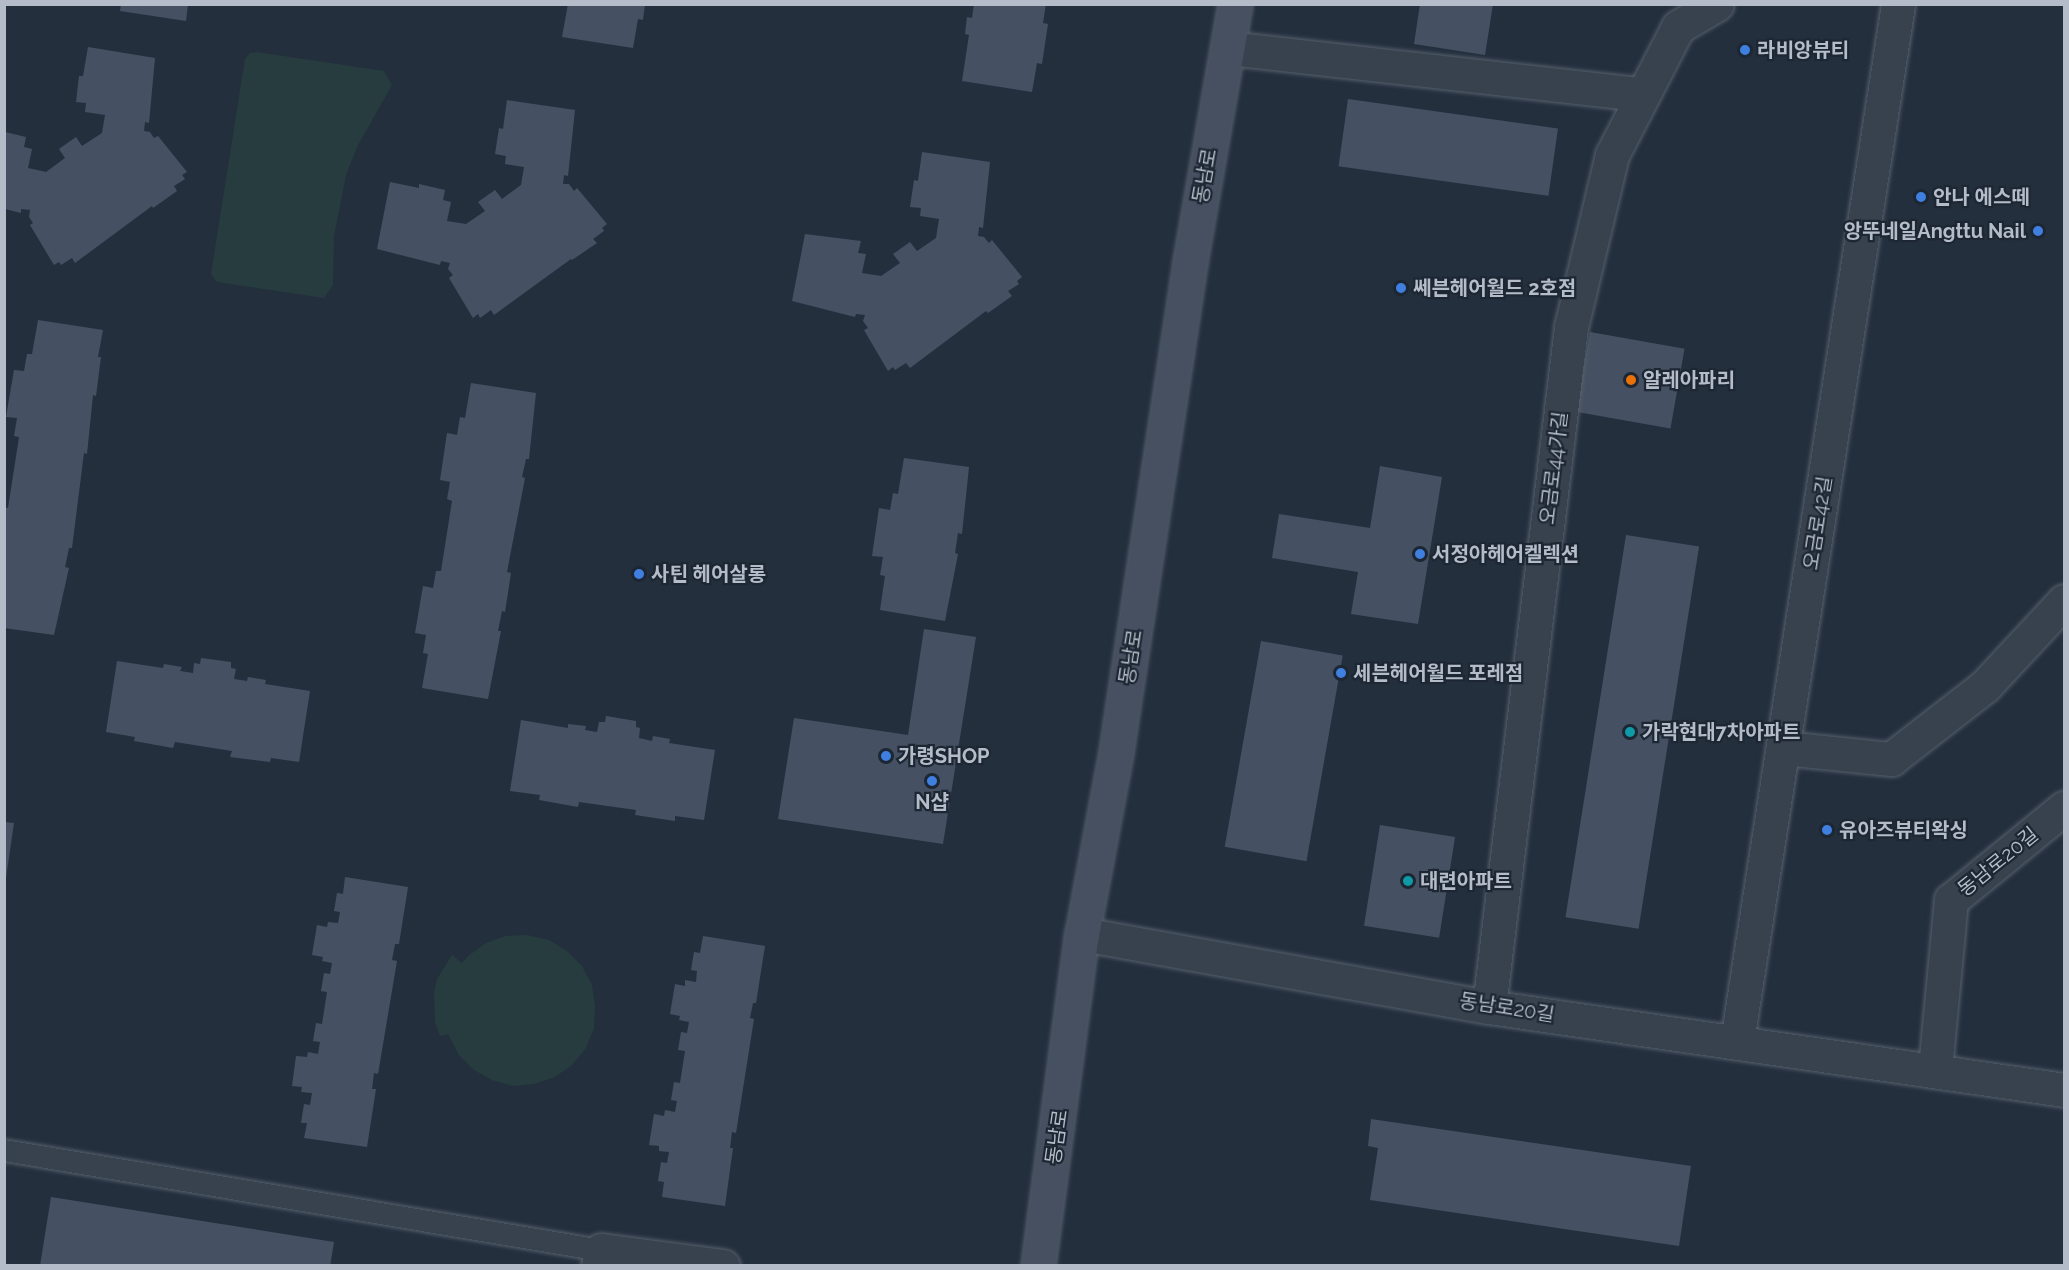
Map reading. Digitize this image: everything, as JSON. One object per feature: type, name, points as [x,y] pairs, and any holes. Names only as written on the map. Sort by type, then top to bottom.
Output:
[{"type":"main road","name":"동남로","points":[[1038,1266],[1082,934],[1116,753],[1190,262],[1235,4]]},
{"type":"street","name":"오금로44가길","points":[[1489,1007],[1571,327],[1612,155],[1641,94],[1678,27],[1717,4]]},
{"type":"street","name":"오금로42길","points":[[1737,1041],[1898,4]]},
{"type":"street","points":[[1228,48],[1641,94]]},
{"type":"street","points":[[1784,748],[1891,759],[1985,686],[2064,601]]},
{"type":"street","name":"동남로20길","points":[[1935,1069],[1951,900],[2064,808]]},
{"type":"street","name":"동남로20길","points":[[1082,934],[1489,1007],[1935,1069],[2064,1090]]},
{"type":"street","points":[[600,1258],[723,1266]]},
{"type":"lane","points":[[4,1150],[600,1258]]},
{"type":"green space","points":[[257,52],[384,71],[392,85],[358,145],[346,175],[334,236],[333,285],[324,298],[217,282],[211,274],[245,59],[250,53]]},
{"type":"green space","points":[[527,935],[549,940],[567,951],[582,966],[592,985],[595,1006],[594,1028],[586,1048],[572,1065],[555,1077],[534,1084],[513,1086],[492,1080],[474,1070],[459,1055],[448,1034],[440,1036],[435,1022],[434,992],[437,979],[452,955],[462,963],[486,943],[506,936]]},
{"type":"building","points":[[121,4],[188,4],[186,21],[120,11]]},
{"type":"building","points":[[568,4],[645,4],[643,20],[638,19],[633,48],[562,37]]},
{"type":"building","points":[[974,4],[1046,4],[1043,23],[1048,24],[1042,64],[1037,63],[1032,92],[962,81],[969,35],[965,34],[967,17],[972,18]]},
{"type":"building","points":[[1420,4],[1493,4],[1485,55],[1414,44]]},
{"type":"building","points":[[88,47],[155,58],[149,123],[145,122],[144,131],[150,132],[154,138],[158,136],[187,172],[182,175],[185,179],[174,186],[177,191],[153,208],[152,206],[75,263],[72,258],[61,265],[59,262],[54,265],[30,225],[33,223],[29,217],[30,210],[21,209],[21,213],[5,209],[5,132],[26,137],[24,147],[32,149],[28,168],[46,172],[65,158],[59,149],[76,137],[82,146],[102,133],[105,115],[85,112],[86,103],[76,102],[79,76],[83,76]]},
{"type":"building","points":[[1348,99],[1558,129],[1548,196],[1339,166]]},
{"type":"building","points":[[507,100],[575,110],[568,176],[564,175],[563,184],[569,184],[574,191],[577,188],[607,224],[602,228],[604,231],[593,239],[597,243],[494,315],[491,310],[480,318],[478,314],[473,318],[449,278],[453,275],[448,269],[450,263],[441,261],[440,265],[377,249],[390,182],[419,188],[419,184],[445,190],[443,200],[451,202],[447,221],[466,224],[485,211],[478,202],[495,190],[502,199],[521,185],[524,167],[505,164],[506,156],[495,154],[499,128],[503,129]]},
{"type":"building","points":[[922,152],[990,162],[983,228],[979,227],[978,236],[984,237],[989,243],[992,240],[1022,277],[1017,281],[1019,284],[1008,291],[1012,296],[988,313],[986,311],[910,368],[906,363],[895,370],[893,367],[888,371],[864,330],[868,328],[863,321],[865,315],[856,314],[855,317],[792,301],[805,234],[861,241],[858,253],[866,254],[862,273],[881,276],[900,263],[893,254],[910,242],[917,251],[936,238],[939,219],[920,216],[921,208],[910,207],[914,180],[918,181]]},
{"type":"building","points":[[38,320],[103,330],[98,357],[101,357],[96,396],[93,395],[87,454],[84,453],[72,548],[69,548],[65,567],[69,568],[54,635],[4,628],[4,507],[8,508],[19,437],[14,436],[17,418],[6,417],[14,370],[24,371],[27,354],[32,354]]},
{"type":"building","name":"알레아파리","points":[[1590,332],[1685,349],[1670,428],[1576,412]]},
{"type":"building","points":[[471,383],[536,393],[529,459],[526,459],[522,477],[525,478],[507,572],[511,573],[505,612],[502,611],[498,631],[501,631],[488,699],[422,688],[428,654],[423,653],[426,635],[415,633],[423,586],[433,588],[436,571],[441,571],[452,501],[447,499],[450,482],[440,480],[447,433],[457,435],[460,417],[465,418]]},
{"type":"building","points":[[904,458],[969,467],[962,534],[958,533],[955,553],[958,554],[945,621],[880,610],[885,576],[880,575],[883,557],[872,556],[879,508],[890,510],[893,493],[898,494]]},
{"type":"building","points":[[1380,466],[1442,477],[1418,624],[1351,614],[1358,572],[1272,558],[1279,514],[1370,528]]},
{"type":"building","name":"가락현대7차아파트","points":[[1626,535],[1699,547],[1639,929],[1565,917]]},
{"type":"building","points":[[924,629],[976,637],[943,844],[778,819],[794,718],[908,735]]},
{"type":"building","points":[[1261,641],[1343,655],[1306,861],[1225,847]]},
{"type":"building","points":[[201,658],[231,662],[231,668],[236,669],[234,679],[247,681],[248,677],[266,680],[265,684],[310,691],[299,762],[271,758],[270,762],[230,757],[232,751],[175,742],[173,748],[134,741],[135,737],[106,732],[117,661],[163,668],[164,664],[182,667],[180,671],[193,673],[194,663],[200,664]]},
{"type":"building","points":[[606,716],[636,721],[636,727],[640,728],[639,738],[652,741],[653,736],[670,739],[669,743],[715,750],[704,820],[675,816],[675,821],[635,815],[636,810],[579,802],[578,807],[539,800],[540,795],[510,791],[521,720],[568,728],[568,724],[586,726],[585,730],[597,732],[599,722],[605,722]]},
{"type":"building","points":[[4,822],[14,823],[6,878],[4,877]]},
{"type":"building","name":"대련아파트","points":[[1380,825],[1455,837],[1439,938],[1364,926]]},
{"type":"building","points":[[345,877],[408,887],[399,944],[395,944],[392,960],[397,961],[378,1074],[374,1073],[372,1089],[376,1089],[367,1147],[304,1138],[307,1123],[301,1123],[304,1104],[310,1105],[312,1093],[301,1092],[302,1087],[292,1086],[296,1056],[307,1057],[308,1052],[318,1054],[320,1042],[313,1041],[316,1023],[322,1024],[327,992],[321,991],[324,973],[330,974],[332,963],[322,961],[323,957],[312,955],[317,925],[327,927],[328,922],[338,923],[340,912],[334,911],[337,893],[343,894]]},
{"type":"building","points":[[703,936],[765,946],[756,1003],[753,1003],[750,1018],[754,1019],[736,1133],[732,1132],[730,1148],[733,1148],[725,1206],[662,1197],[664,1182],[658,1181],[661,1162],[667,1163],[669,1152],[659,1151],[659,1146],[649,1145],[654,1114],[664,1116],[665,1110],[675,1112],[677,1101],[671,1100],[674,1082],[680,1083],[685,1051],[678,1050],[681,1032],[687,1033],[689,1022],[679,1020],[680,1016],[670,1014],[675,984],[685,986],[685,980],[696,982],[697,971],[691,970],[694,952],[700,953]]},
{"type":"building","points":[[1371,1119],[1691,1166],[1679,1246],[1370,1200],[1378,1148],[1368,1146]]},
{"type":"building","points":[[51,1197],[334,1242],[330,1266],[40,1266]]},
{"type":"place","name":"라비앙뷰티","points":[[1745,50]]},
{"type":"place","name":"안나 에스떼","points":[[1921,197]]},
{"type":"place","name":"앙뚜네일Angttu Nail","points":[[2038,231]]},
{"type":"place","name":"쎄븐헤어월드 2호점","points":[[1401,288]]},
{"type":"place","name":"알레아파리","points":[[1631,380]]},
{"type":"place","name":"서정아헤어켈렉션","points":[[1420,554]]},
{"type":"place","name":"사틴 헤어살롱","points":[[639,574]]},
{"type":"place","name":"세븐헤어월드 포레점","points":[[1341,673]]},
{"type":"place","name":"가락현대7차아파트","points":[[1630,732]]},
{"type":"place","name":"가령SHOP","points":[[886,756]]},
{"type":"place","name":"N샵","points":[[932,781]]},
{"type":"place","name":"유아즈뷰티왁싱","points":[[1827,830]]},
{"type":"place","name":"대련아파트","points":[[1408,881]]}]
